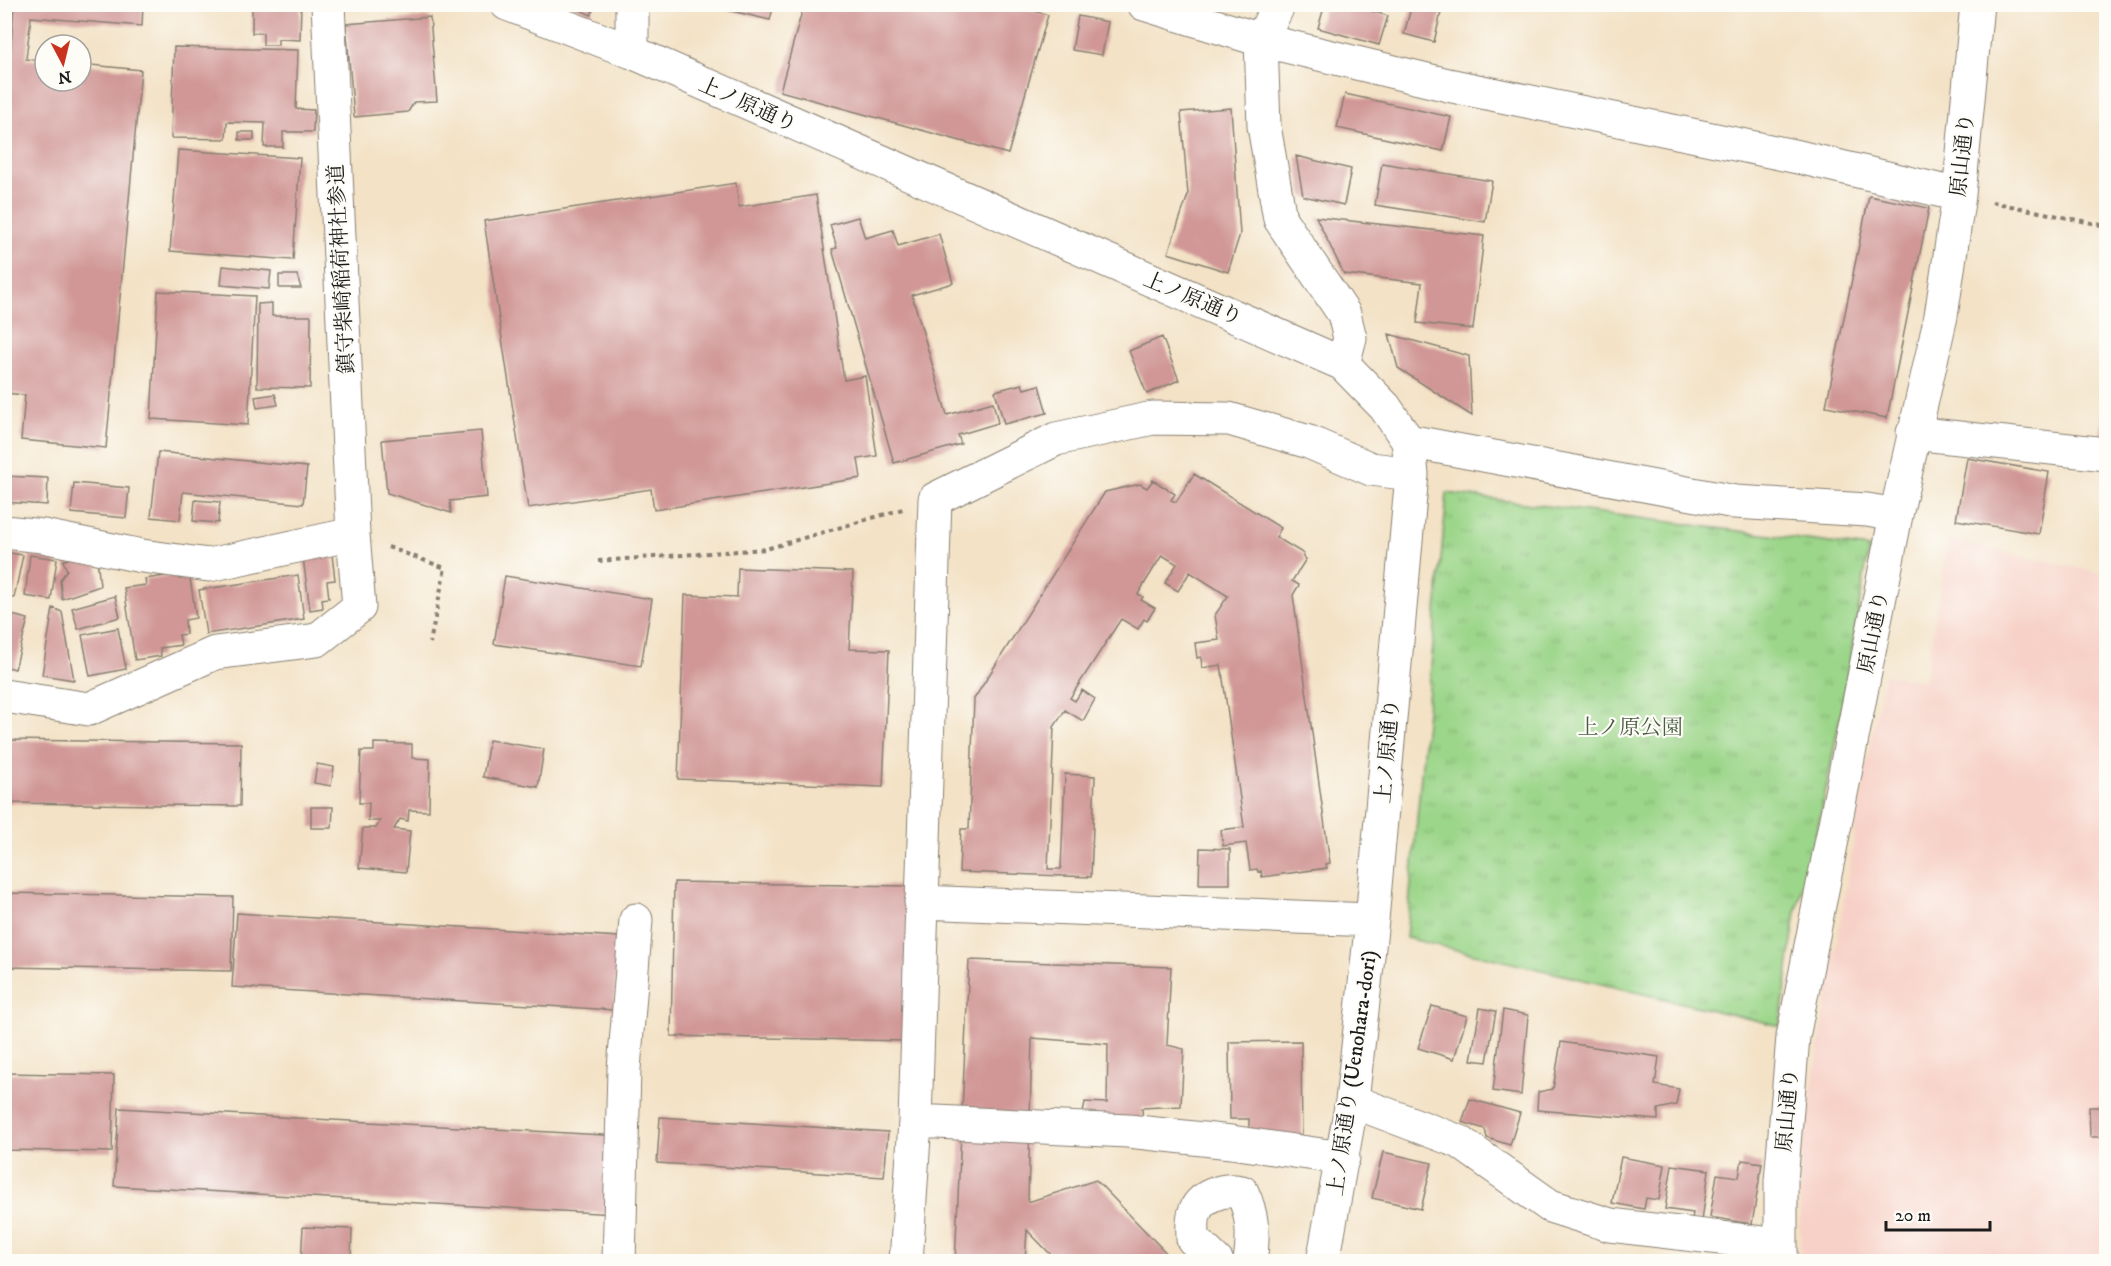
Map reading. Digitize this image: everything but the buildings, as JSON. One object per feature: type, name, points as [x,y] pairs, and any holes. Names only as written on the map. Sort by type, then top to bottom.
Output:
[{"type":"street","name":"鎮守柴崎稲荷神社参道","points":[[4,696],[89,709],[215,653],[317,640],[359,608],[353,534],[328,4]]},
{"type":"street","name":"上ノ原通り","points":[[507,4],[632,52],[1343,364],[1385,406],[1408,441],[1412,474],[1372,920]]},
{"type":"street","points":[[632,4],[632,52]]},
{"type":"street","points":[[1144,4],[1261,40],[1448,85],[1803,158],[1959,195]]},
{"type":"street","points":[[1280,4],[1261,40],[1264,126],[1280,219],[1344,314],[1350,338],[1343,364]]},
{"type":"street","name":"原山通り","points":[[1781,1253],[1781,1181],[1793,1037],[1896,515],[1941,316],[1959,195],[1977,4]]},
{"type":"street","points":[[906,1262],[915,1120],[935,499],[1056,439],[1153,418],[1229,419],[1309,442],[1371,469],[1412,474]]},
{"type":"street","points":[[1913,433],[2106,454]]},
{"type":"street","points":[[1408,441],[1735,502],[1867,510],[1896,515]]},
{"type":"street","points":[[4,532],[43,536],[141,556],[208,565],[353,534]]},
{"type":"street","points":[[921,902],[1372,920]]},
{"type":"street","points":[[618,1262],[624,1069],[636,920]]},
{"type":"street","name":"上ノ原通り (Uenohara-dori)","points":[[1323,1262],[1353,1101],[1372,920]]},
{"type":"street","points":[[1353,1101],[1460,1142],[1550,1206],[1610,1225],[1781,1253]]},
{"type":"street","points":[[915,1120],[1128,1131],[1231,1142],[1343,1158]]},
{"type":"street","points":[[1217,1262],[1193,1239],[1194,1214],[1206,1197],[1229,1189],[1242,1192],[1250,1208],[1253,1242],[1250,1262]]},
{"type":"path","points":[[1959,195],[2106,226]]},
{"type":"path","points":[[598,561],[766,549],[935,499]]},
{"type":"path","points":[[353,534],[445,568],[430,643]]},
{"type":"shaded area","points":[[1948,540],[2106,574],[2106,1261],[1800,1262],[1800,1163],[1863,785],[1884,675],[1925,681]]},
{"type":"green space","name":"上ノ原公園","points":[[1447,493],[1869,548],[1822,809],[1796,912],[1780,1026],[1406,938]]}]
